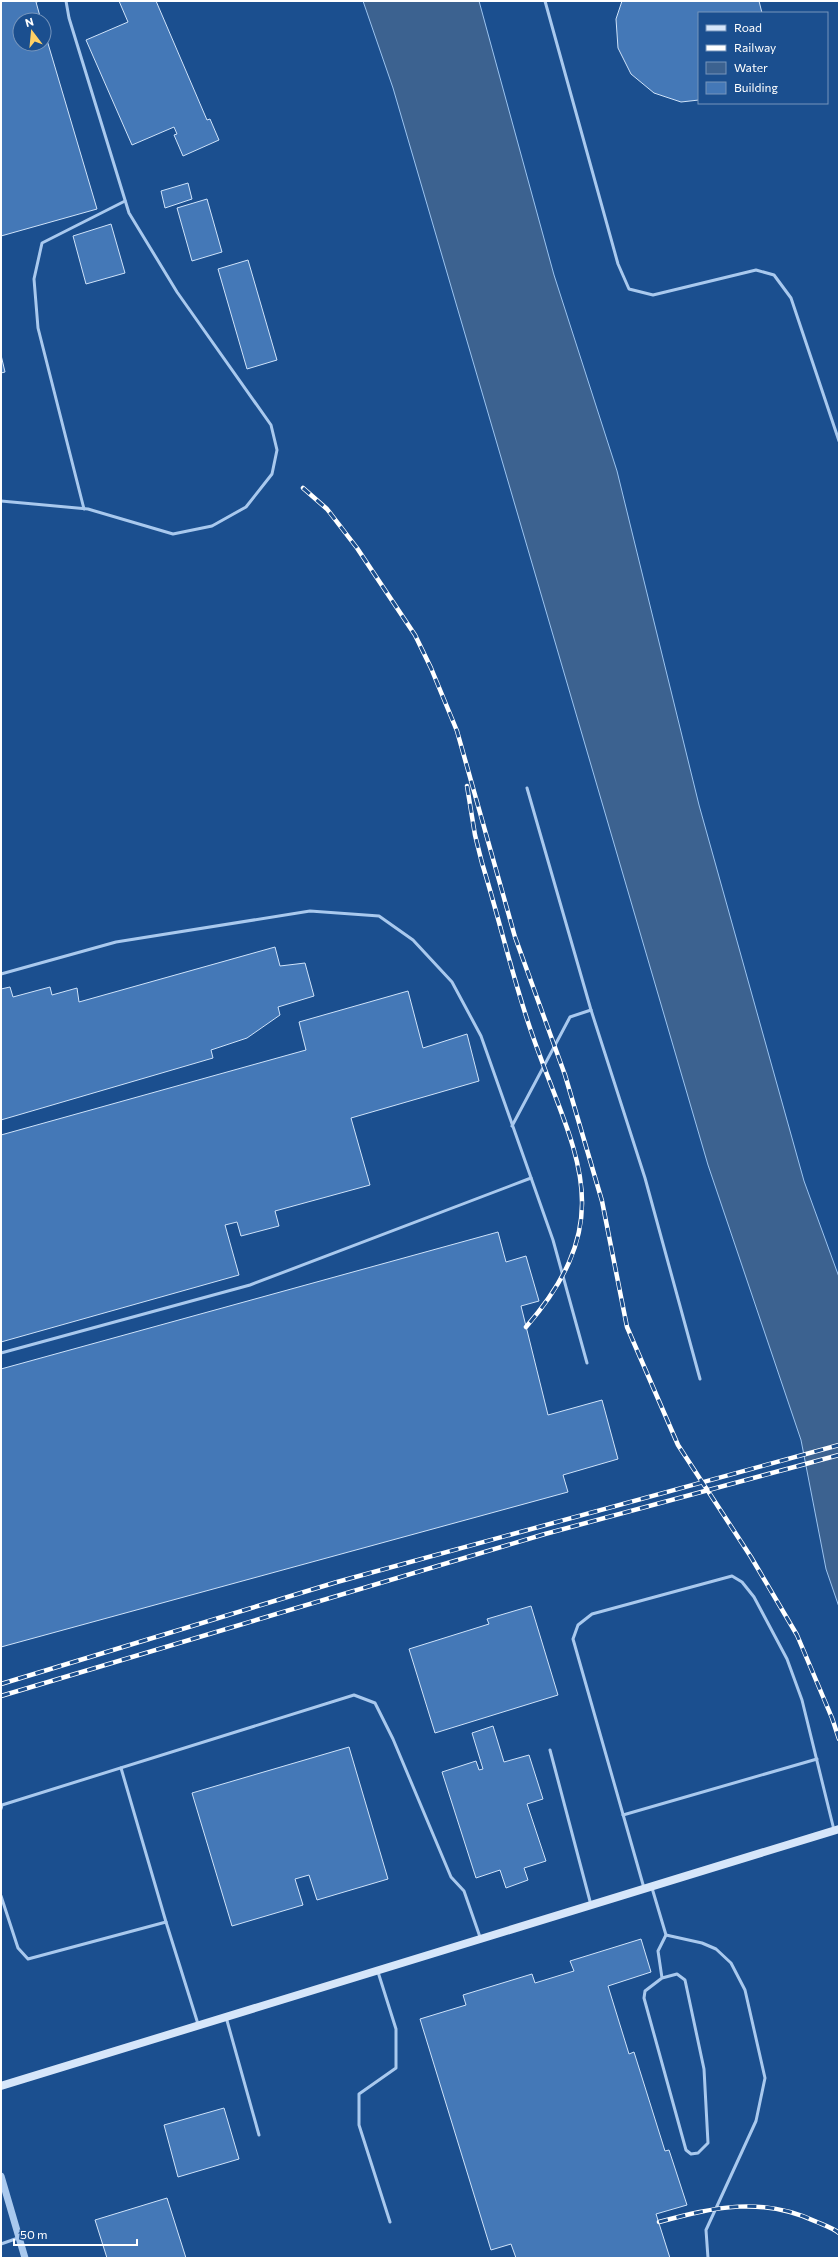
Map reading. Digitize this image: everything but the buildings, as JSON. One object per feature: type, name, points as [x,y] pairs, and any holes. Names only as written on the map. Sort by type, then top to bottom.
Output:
[{"type":"main road","points":[[1,2086],[837,1830]]},
{"type":"street","points":[[1,2176],[25,2258]]},
{"type":"lane","points":[[1,501],[84,509],[173,534],[212,526],[246,507],[272,474],[277,450],[271,425],[177,292],[128,213],[69,18],[66,1]]},
{"type":"lane","points":[[545,1],[618,264],[629,289],[653,295],[756,270],[774,275],[791,298],[839,441]]},
{"type":"lane","points":[[84,509],[38,328],[34,279],[42,243],[125,201]]},
{"type":"lane","points":[[528,788],[591,1010],[645,1178],[700,1379]]},
{"type":"lane","points":[[1,974],[116,942],[288,914],[310,911],[379,916],[413,940],[452,982],[481,1036],[553,1240],[587,1363]]},
{"type":"lane","points":[[512,1126],[570,1017],[591,1010]]},
{"type":"lane","points":[[1,1353],[250,1285],[531,1178]]},
{"type":"lane","points":[[662,1978],[658,1952],[666,1935],[623,1815],[573,1639],[578,1625],[592,1614],[732,1576],[742,1582],[754,1597],[787,1659],[802,1700],[837,1830]]},
{"type":"lane","points":[[1,1809],[2,1805],[354,1696],[375,1703],[393,1739],[451,1877],[464,1891],[480,1939]]},
{"type":"lane","points":[[550,1750],[591,1905]]},
{"type":"lane","points":[[623,1815],[817,1759]]},
{"type":"lane","points":[[121,1768],[198,2026]]},
{"type":"lane","points":[[1,1896],[18,1948],[28,1959],[166,1922]]},
{"type":"lane","points":[[666,1935],[702,1942],[716,1949],[731,1963],[745,1990],[765,2078],[756,2121],[706,2230],[708,2258]]},
{"type":"lane","points":[[378,1971],[396,2029],[396,2068],[359,2094],[359,2125],[390,2222]]},
{"type":"lane","points":[[677,1974],[685,1980],[701,2053],[704,2069],[708,2142],[698,2153],[691,2154],[686,2150],[644,1998],[645,1991],[662,1978],[677,1974]]},
{"type":"lane","points":[[226,2017],[259,2135]]},
{"type":"lane","points":[[1,2244],[19,2238]]},
{"type":"water","points":[[363,1],[479,1],[554,275],[617,471],[699,805],[804,1181],[839,1277],[839,1607],[826,1569],[801,1440],[708,1165],[393,88]]},
{"type":"railway","points":[[303,488],[327,509],[357,548],[415,635],[431,668],[457,731],[515,937],[565,1075],[602,1201],[627,1327],[678,1445],[751,1557],[797,1635],[832,1718],[839,1739]]},
{"type":"railway","points":[[467,786],[475,835],[482,863],[524,1010],[573,1148],[581,1182],[581,1215],[574,1250],[556,1287],[526,1327]]},
{"type":"railway","points":[[1,1684],[337,1582],[839,1445]]},
{"type":"railway","points":[[1,1696],[545,1534],[839,1455]]},
{"type":"railway","points":[[659,2222],[719,2209],[758,2207],[777,2209],[797,2214],[839,2233]]}]
